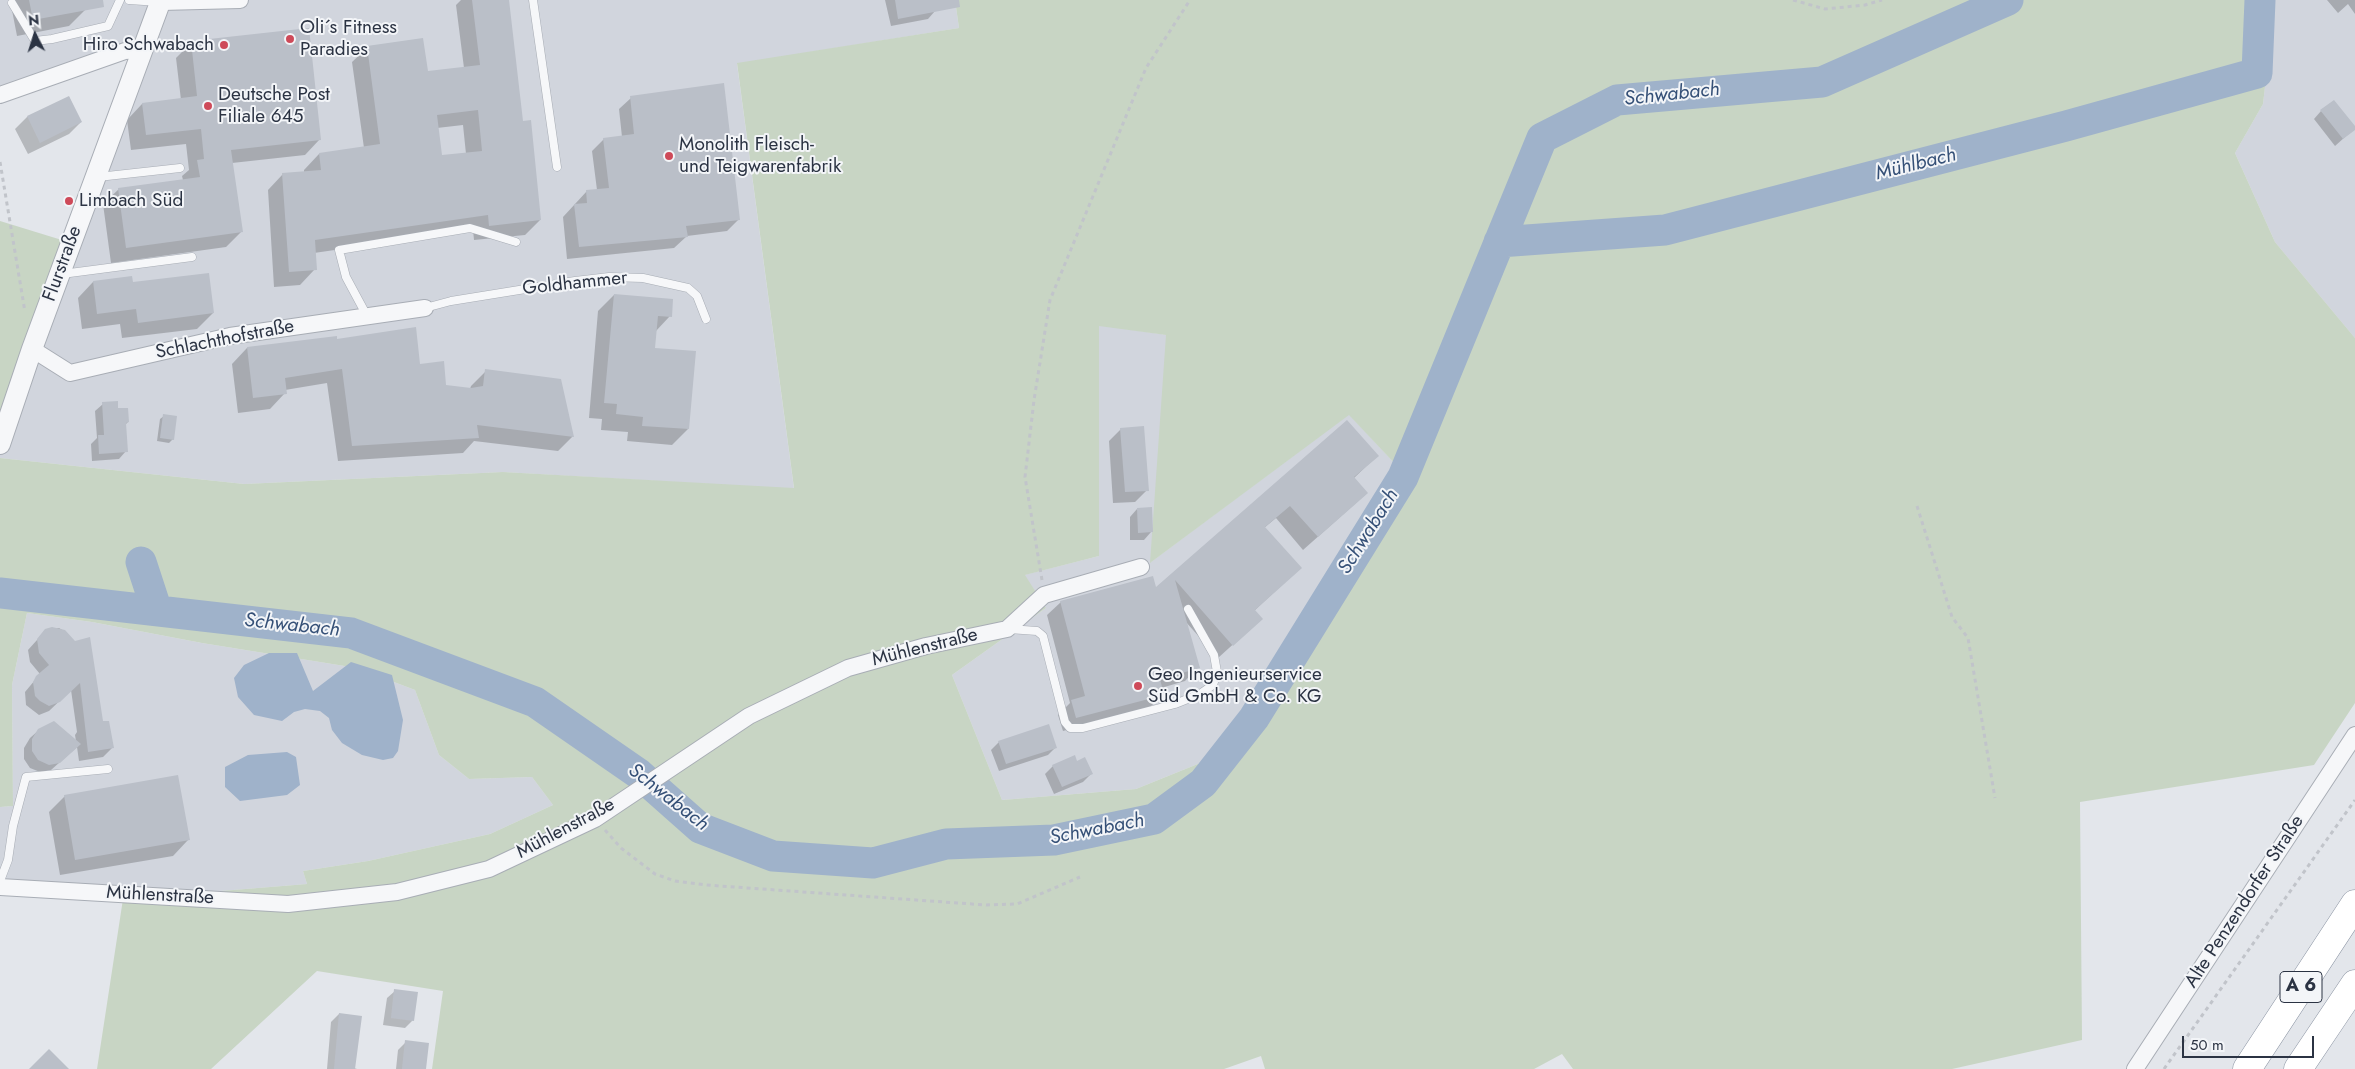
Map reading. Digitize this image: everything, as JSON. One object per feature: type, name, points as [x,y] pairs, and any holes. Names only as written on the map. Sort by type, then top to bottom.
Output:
[{"type":"highway","name":"A 6","points":[[2248,1069],[2355,904]]},
{"type":"highway","name":"A 6","points":[[2298,1069],[2355,984]]},
{"type":"street","points":[[161,1],[227,2],[240,0]]},
{"type":"street","name":"Flurstraße","points":[[0,444],[32,349],[141,50],[161,1]]},
{"type":"street","points":[[0,95],[125,51],[141,50]]},
{"type":"street","name":"Schlachthofstraße","points":[[32,349],[70,373],[230,336],[425,308]]},
{"type":"street","points":[[1007,629],[1044,595],[1141,567]]},
{"type":"street","name":"Mühlenstraße","points":[[0,886],[288,904],[397,892],[489,868],[595,819],[749,716],[848,668],[926,646],[1007,629]]},
{"type":"street","name":"Alte Penzendorfer Straße","points":[[2135,1069],[2355,735]]},
{"type":"lane","points":[[12,3],[34,41],[52,39],[108,26],[120,0]]},
{"type":"lane","points":[[128,0],[161,1]]},
{"type":"lane","points":[[533,0],[557,167]]},
{"type":"lane","points":[[95,177],[180,168]]},
{"type":"lane","points":[[367,316],[346,277],[339,250],[470,228],[516,242]]},
{"type":"lane","points":[[60,274],[192,258]]},
{"type":"lane","name":"Goldhammer","points":[[425,308],[452,301],[609,277],[642,278],[688,288],[697,296],[706,319]]},
{"type":"lane","points":[[1007,629],[1037,631],[1043,636],[1065,722],[1070,728],[1083,728],[1174,704],[1200,694],[1213,685],[1217,672],[1214,655],[1188,609]]},
{"type":"lane","points":[[0,881],[8,860],[13,826],[26,777],[108,769]]},
{"type":"path","points":[[1044,595],[1025,477],[1034,400],[1050,300],[1146,68],[1190,0]]},
{"type":"path","points":[[1793,0],[1825,9],[1865,5],[1882,0]]},
{"type":"path","points":[[0,162],[32,349]]},
{"type":"path","points":[[1917,506],[1952,617],[1968,638],[1995,798]]},
{"type":"path","points":[[2164,1069],[2355,800]]},
{"type":"path","points":[[595,819],[621,848],[656,874],[674,880],[706,885],[986,905],[1017,904],[1080,877]]},
{"type":"shaded area","points":[[0,0],[955,0],[959,28],[737,64],[794,489],[503,472],[244,484],[0,458],[0,421],[140,41],[0,92]]},
{"type":"shaded area","points":[[2275,0],[2355,0],[2355,338],[2275,242],[2235,153],[2263,104]]},
{"type":"shaded area","points":[[1099,325],[1167,335],[1151,562],[1349,414],[1397,466],[1215,757],[1136,789],[1002,800],[952,675],[1046,608],[1024,575],[1099,556]]},
{"type":"shaded area","points":[[27,613],[92,622],[202,643],[357,668],[415,690],[439,755],[469,779],[532,777],[553,805],[490,834],[368,861],[303,871],[307,884],[123,899],[0,885],[0,807],[13,806],[12,685]]},
{"type":"green space","points":[[955,0],[2275,0],[2263,104],[2235,153],[2275,242],[2355,338],[2355,703],[2314,765],[2080,802],[2082,1040],[1952,1069],[1573,1069],[1562,1054],[1534,1069],[1265,1069],[1261,1056],[1224,1069],[432,1069],[443,991],[317,971],[211,1069],[97,1069],[123,899],[307,884],[303,871],[368,861],[490,834],[553,805],[532,777],[469,779],[439,755],[415,690],[357,668],[202,643],[92,622],[27,613],[12,685],[13,806],[0,807],[0,458],[244,484],[503,472],[794,488],[737,63],[959,28]],"holes":[[[1099,326],[1166,335],[1150,563],[1349,415],[1397,466],[1215,757],[1136,789],[1002,800],[952,675],[1046,608],[1025,575],[1099,556]]]},
{"type":"green space","points":[[0,221],[65,241],[0,421]]},
{"type":"water","points":[[269,653],[297,653],[313,691],[351,662],[392,675],[403,720],[398,751],[393,758],[383,760],[362,755],[342,743],[332,730],[329,718],[320,711],[305,709],[294,712],[282,721],[254,715],[238,697],[234,678],[244,665]]},
{"type":"water","points":[[287,752],[296,757],[300,785],[287,795],[240,801],[225,787],[225,767],[248,755]]},
{"type":"building","points":[[29,0],[103,0],[104,7],[33,20]]},
{"type":"building","points":[[472,0],[509,0],[523,121],[531,120],[541,220],[489,226],[488,215],[315,240],[317,270],[289,272],[282,173],[321,170],[319,153],[380,144],[367,46],[423,38],[428,71],[480,65]],"holes":[[[478,110],[482,151],[442,155],[437,115]]]},
{"type":"building","points":[[895,0],[959,0],[960,7],[898,19]]},
{"type":"building","points":[[309,28],[321,140],[231,150],[243,232],[126,248],[118,188],[200,177],[197,160],[204,159],[201,129],[146,135],[142,103],[197,96],[191,41]]},
{"type":"building","name":"Monolith Fleisch- und Teigwarenfabrik","points":[[724,83],[740,220],[686,226],[688,237],[579,247],[574,204],[587,203],[586,190],[609,188],[603,138],[634,134],[630,96]]},
{"type":"building","points":[[69,96],[82,122],[40,143],[27,116]]},
{"type":"building","points":[[2334,100],[2355,126],[2355,130],[2343,139],[2320,110]]},
{"type":"building","points":[[209,273],[214,313],[138,323],[136,309],[97,314],[93,281],[132,276],[133,282]]},
{"type":"building","points":[[614,294],[673,299],[672,317],[658,316],[655,348],[696,351],[689,429],[642,426],[643,417],[616,414],[617,404],[604,403]]},
{"type":"building","points":[[416,327],[420,364],[444,361],[446,385],[471,388],[483,386],[485,369],[561,379],[574,437],[477,425],[479,438],[352,446],[342,369],[285,378],[287,394],[253,398],[247,347],[337,336],[337,339]]},
{"type":"building","points":[[118,401],[118,408],[128,408],[129,422],[126,423],[128,452],[99,454],[98,435],[104,435],[102,402]]},
{"type":"building","points":[[163,414],[177,416],[174,440],[160,438]]},
{"type":"building","points":[[1347,420],[1379,456],[1354,477],[1368,493],[1318,537],[1290,506],[1265,527],[1302,568],[1255,610],[1263,619],[1233,646],[1175,580],[1200,668],[1160,679],[1164,695],[1076,718],[1071,700],[1085,696],[1060,601],[1153,576],[1156,587]]},
{"type":"building","points":[[1144,426],[1149,491],[1125,492],[1120,428]]},
{"type":"building","points":[[1152,507],[1153,532],[1138,533],[1137,508]]},
{"type":"building","points":[[52,627],[65,630],[75,641],[90,637],[103,721],[109,721],[114,748],[88,752],[80,683],[60,702],[49,706],[35,696],[33,682],[36,676],[49,665],[39,653],[37,639],[45,629]]},
{"type":"building","points":[[54,721],[81,744],[60,763],[49,765],[38,760],[32,751],[32,739],[38,729]]},
{"type":"building","points":[[1049,724],[1057,748],[1006,764],[998,741]]},
{"type":"building","points":[[1075,755],[1077,761],[1085,757],[1093,774],[1062,787],[1052,765]]},
{"type":"building","points":[[178,775],[190,840],[75,860],[64,795]]},
{"type":"building","points":[[394,989],[418,992],[414,1021],[391,1018]]},
{"type":"building","points":[[339,1013],[362,1016],[355,1069],[334,1069]]},
{"type":"building","points":[[405,1040],[429,1043],[426,1069],[402,1069]]},
{"type":"building","points":[[49,1049],[69,1069],[29,1069]]},
{"type":"waterway","name":"Schwabach","points":[[0,593],[351,633],[535,702],[639,774],[700,828],[773,856],[873,863],[946,844],[1054,840],[1154,819],[1203,783],[1254,718],[1403,477],[1542,138],[1617,100],[1822,82],[2008,0]]},
{"type":"waterway","name":"Mühlbach","points":[[1499,242],[1665,230],[2066,126],[2257,73],[2260,0]]},
{"type":"waterway","points":[[141,562],[157,611]]},
{"type":"place","name":"Oli´s Fitness Paradies","points":[[290,39]]},
{"type":"place","name":"Hiro Schwabach","points":[[224,45]]},
{"type":"place","name":"Deutsche Post Filiale 645","points":[[208,106]]},
{"type":"place","name":"Monolith Fleisch- und Teigwarenfabrik","points":[[669,156]]},
{"type":"place","name":"Limbach Süd","points":[[69,201]]},
{"type":"place","name":"Geo Ingenieurservice Süd GmbH & Co. KG","points":[[1138,686]]}]
